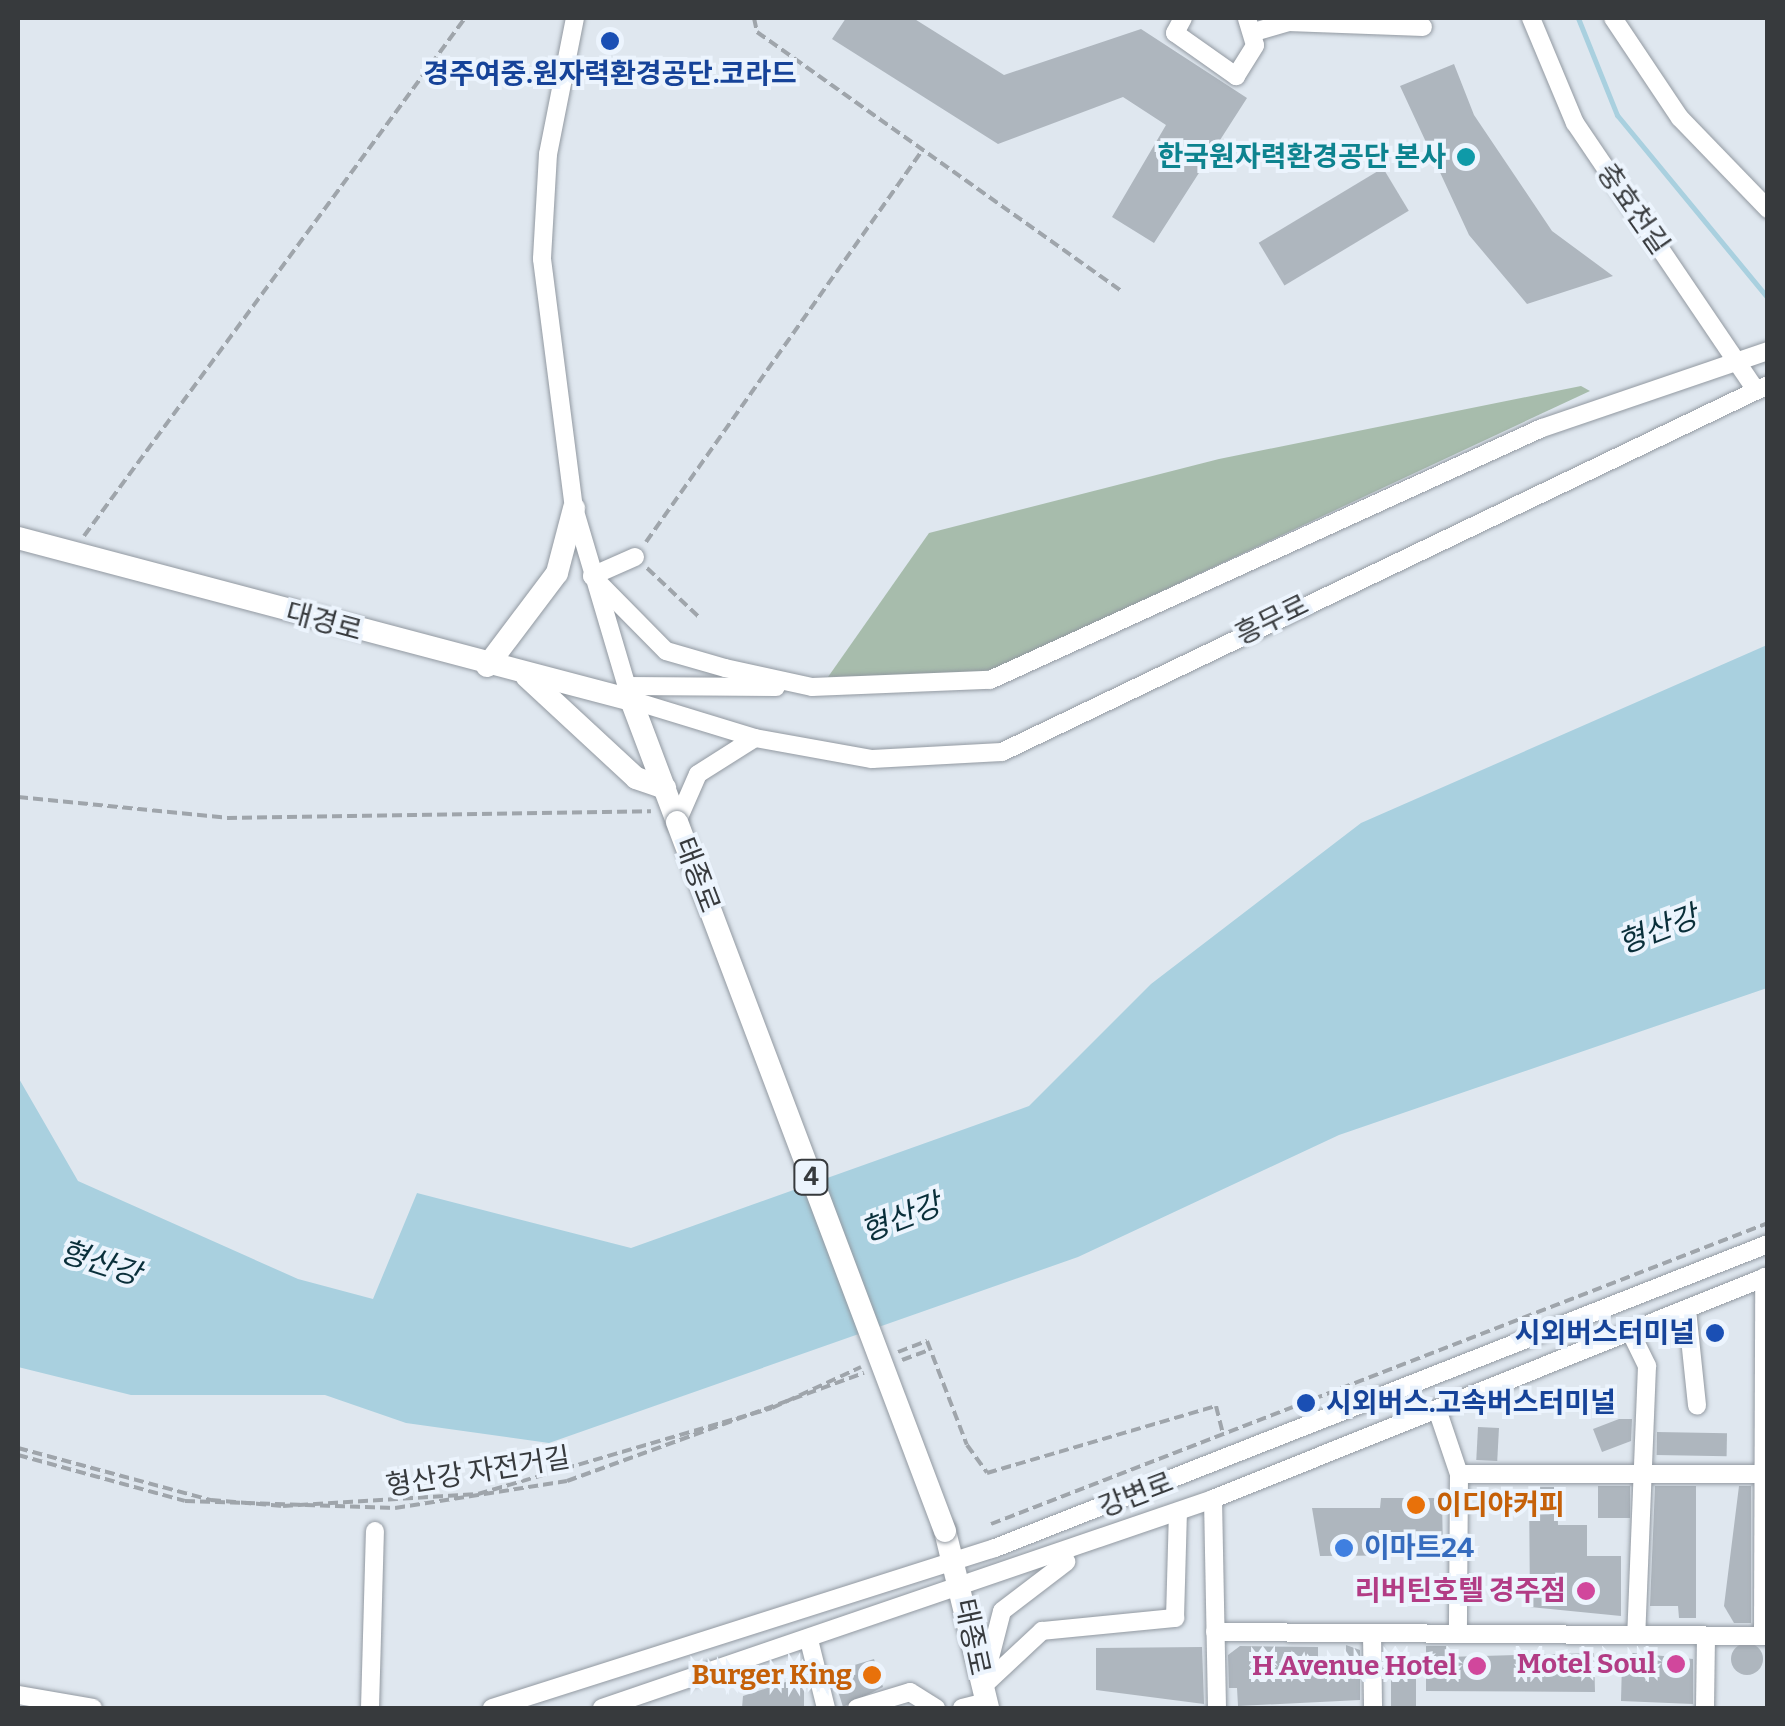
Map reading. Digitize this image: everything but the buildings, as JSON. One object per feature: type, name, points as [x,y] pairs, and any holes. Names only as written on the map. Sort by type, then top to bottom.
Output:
[{"type":"main road","points":[[487,666],[557,573],[574,508]]},
{"type":"main road","name":"대경로","points":[[18,538],[70,556],[487,666],[626,694]]},
{"type":"main road","points":[[524,675],[671,807]]},
{"type":"main road","name":"태종로","points":[[626,694],[945,1531],[986,1699]]},
{"type":"street","name":"태종로","points":[[575,18],[548,154],[542,259],[574,508],[626,694]]},
{"type":"street","points":[[1183,18],[1175,33],[1236,76],[1252,58],[1251,25],[1303,20],[1422,28]]},
{"type":"street","name":"충효천길","points":[[1531,18],[1575,123],[1762,387]]},
{"type":"street","points":[[1614,18],[1680,118],[1768,209]]},
{"type":"street","points":[[626,694],[990,680],[1542,428],[1768,351]]},
{"type":"street","name":"흥무로","points":[[626,694],[756,738],[872,759],[1002,752],[1762,387]]},
{"type":"street","points":[[635,557],[592,576],[666,650],[812,688]]},
{"type":"street","points":[[671,807],[721,752],[756,738]]},
{"type":"street","name":"강변로","points":[[492,1708],[953,1562],[1768,1244]]},
{"type":"street","name":"강변로","points":[[602,1708],[810,1644],[1178,1512],[1438,1412],[1766,1276],[1766,1636]]},
{"type":"street","points":[[1687,1310],[1697,1405]]},
{"type":"street","points":[[1630,1334],[1646,1366],[1637,1474],[1636,1635]]},
{"type":"street","points":[[1438,1412],[1459,1474],[1458,1634]]},
{"type":"street","points":[[1459,1474],[1767,1474]]},
{"type":"street","points":[[1213,1499],[1217,1708]]},
{"type":"street","points":[[962,1708],[986,1699],[1042,1632],[1175,1618],[1178,1512]]},
{"type":"street","points":[[370,1708],[374,1530]]},
{"type":"street","points":[[986,1699],[1002,1610],[1090,1544]]},
{"type":"street","points":[[1215,1632],[1766,1636]]},
{"type":"street","points":[[1372,1633],[1373,1708]]},
{"type":"street","points":[[1705,1708],[1706,1636]]},
{"type":"street","points":[[810,1644],[826,1708]]},
{"type":"street","points":[[857,1708],[910,1692],[936,1708]]},
{"type":"street","points":[[18,1695],[94,1708]]},
{"type":"path","points":[[70,556],[465,18]]},
{"type":"path","points":[[754,18],[758,32],[1122,292]]},
{"type":"path","points":[[698,617],[635,557],[923,150]]},
{"type":"path","points":[[18,797],[227,818],[671,807]]},
{"type":"path","points":[[991,1524],[1768,1223]]},
{"type":"path","points":[[892,1354],[927,1341],[966,1445],[987,1473],[1216,1406],[1223,1435]]},
{"type":"path","points":[[898,1362],[930,1350]]},
{"type":"path","points":[[18,1451],[211,1500],[283,1506],[478,1494],[772,1408],[876,1361]]},
{"type":"path","name":"형산강 자전거길","points":[[18,1451],[184,1501],[395,1508],[567,1481],[881,1367]]},
{"type":"green space","points":[[1581,386],[1590,391],[987,673],[828,677],[929,533],[1219,459]]},
{"type":"water","name":"형산강","points":[[1767,645],[1767,988],[1339,1135],[1078,1257],[549,1443],[406,1423],[325,1395],[131,1395],[18,1367],[18,1077],[78,1181],[298,1279],[373,1299],[417,1193],[631,1248],[1029,1106],[1151,984],[1361,823]]},
{"type":"waterway","points":[[1578,18],[1617,115],[1768,298]]},
{"type":"place","name":"경주여중.원자력환경공단.코라드","points":[[610,41]]},
{"type":"place","name":"한국원자력환경공단 본사","points":[[1466,157]]},
{"type":"place","name":"시외버스터미널","points":[[1715,1333]]},
{"type":"place","name":"시외버스.고속버스터미널","points":[[1306,1403]]},
{"type":"place","name":"이디야커피","points":[[1416,1505]]},
{"type":"place","name":"이마트24","points":[[1344,1548]]},
{"type":"place","name":"리버틴호텔 경주점","points":[[1586,1591]]},
{"type":"place","name":"Motel Soul","points":[[1676,1664]]},
{"type":"place","name":"H Avenue Hotel","points":[[1477,1666]]},
{"type":"place","name":"Burger King","points":[[872,1675]]}]
